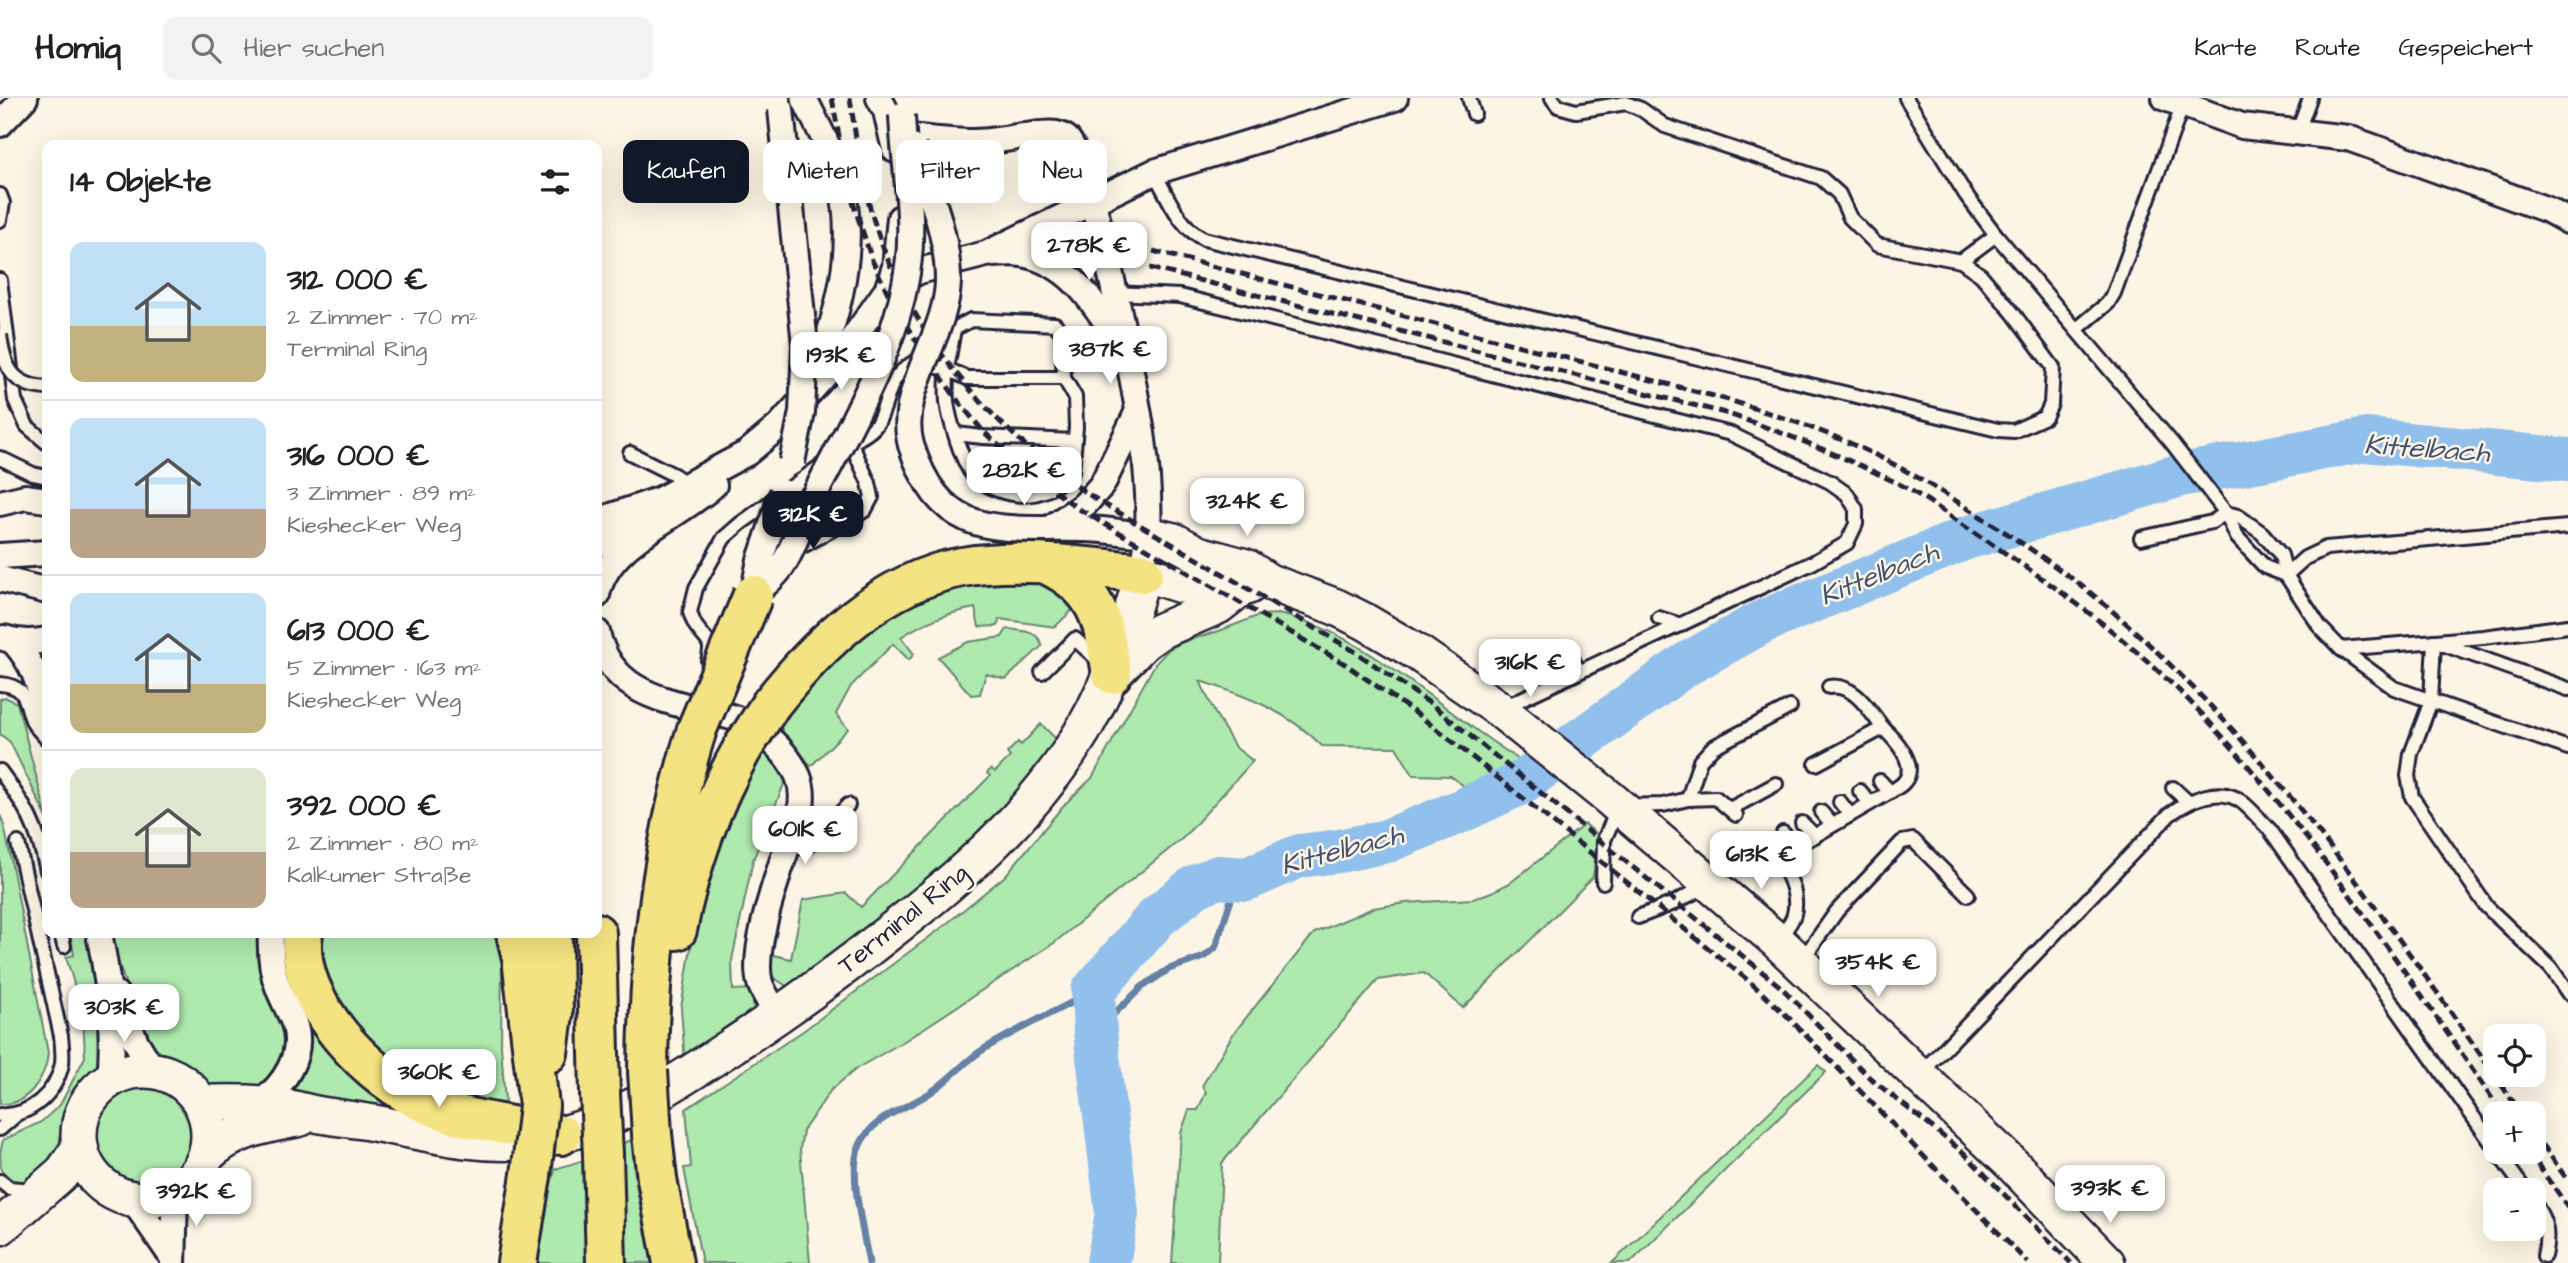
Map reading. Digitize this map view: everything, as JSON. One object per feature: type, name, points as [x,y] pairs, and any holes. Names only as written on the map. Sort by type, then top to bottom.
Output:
[{"type":"highway","points":[[1049,547],[1093,602],[1104,624],[1112,674]]},
{"type":"highway","points":[[649,995],[673,962],[679,922],[695,860],[723,786],[771,704],[813,654],[838,631],[893,593],[961,567],[993,564],[1049,547],[1143,573]]},
{"type":"highway","points":[[673,1263],[659,1191],[652,1134],[648,1071],[652,954],[666,852],[684,769],[713,709],[753,595]]},
{"type":"highway","points":[[303,938],[310,985],[324,1013],[351,1046],[386,1080],[410,1097],[440,1109],[550,1121]]},
{"type":"highway","points":[[517,938],[550,1121]]},
{"type":"highway","points":[[535,938],[550,1121]]},
{"type":"highway","points":[[517,1263],[531,1174],[550,1121],[552,938]]},
{"type":"highway","points":[[596,938],[606,1263]]},
{"type":"street","points":[[804,98],[831,153],[845,202],[847,258],[833,327],[806,398]]},
{"type":"street","points":[[1107,195],[1154,172],[1395,98]]},
{"type":"street","points":[[0,124],[13,101]]},
{"type":"street","points":[[2174,101],[2242,125],[2348,138],[2548,210],[2568,221]]},
{"type":"street","points":[[753,595],[760,561],[792,462],[802,412],[805,345],[781,104]]},
{"type":"street","points":[[753,595],[780,569],[872,381],[897,317],[908,272],[910,194],[903,145],[890,109]]},
{"type":"street","points":[[602,580],[606,568],[624,550],[707,491],[778,427],[835,364],[887,289],[895,267],[901,214],[890,109]]},
{"type":"street","points":[[890,109],[936,208],[944,244],[948,282],[943,314],[907,420],[911,445],[920,471],[937,496],[971,521],[1049,547],[1087,529],[1148,535],[1174,541],[1198,554],[1246,567],[1255,585]]},
{"type":"street","name":"Terminal Ring","points":[[890,109],[972,142],[1051,133],[1068,140]]},
{"type":"street","name":"Terminal Ring","points":[[887,289],[919,271],[986,254],[1090,203]]},
{"type":"street","name":"Terminal Ring","points":[[201,1103],[259,1103],[453,1139],[496,1143],[529,1141],[550,1121],[598,1123],[634,1106],[778,1016],[924,905],[978,859],[1014,823],[1086,728],[1112,674],[1143,573],[1148,535],[1149,506],[1138,411],[1092,203]]},
{"type":"street","points":[[901,214],[921,247],[933,256],[953,263]]},
{"type":"street","name":"Terminal Ring","points":[[986,254],[1021,254],[1046,262],[1073,278],[1090,297],[1127,353]]},
{"type":"street","points":[[1049,547],[1102,485],[1138,411]]},
{"type":"street","points":[[602,541],[661,499],[747,453]]},
{"type":"street","points":[[0,503],[25,497],[42,499]]},
{"type":"street","points":[[602,519],[661,499]]},
{"type":"street","points":[[0,556],[42,553]]},
{"type":"street","points":[[1143,573],[1167,558],[1198,554]]},
{"type":"street","points":[[1143,573],[1181,585],[1255,585],[1315,598],[1364,621],[1418,653],[1499,709],[1619,806],[1788,952],[2034,1186],[2107,1263]]},
{"type":"street","points":[[0,579],[42,590]]},
{"type":"street","points":[[1112,674],[1152,637],[1255,585]]},
{"type":"street","points":[[7,639],[33,643],[42,641]]},
{"type":"street","points":[[7,639],[29,659],[42,699]]},
{"type":"street","points":[[602,646],[607,661],[618,675],[632,686],[656,698],[713,709],[764,733],[791,763],[799,779],[803,799],[786,851],[758,957],[760,983],[778,1016]]},
{"type":"street","points":[[100,938],[108,977],[112,1053],[110,1080]]},
{"type":"street","points":[[259,1103],[278,1088],[292,1066],[297,1038],[294,1023],[275,975],[270,954],[271,938]]},
{"type":"street","points":[[108,977],[136,1042],[153,1070]]},
{"type":"street","points":[[4,1224],[51,1208],[80,1190],[115,1190],[145,1200],[160,1198],[182,1187],[197,1174],[206,1156],[208,1119],[201,1103],[182,1082],[166,1073],[153,1070],[137,1070],[110,1080],[88,1102],[82,1118],[80,1147],[88,1166],[115,1190],[172,1260]]},
{"type":"street","name":"Terminal Ring","points":[[206,1156],[217,1146],[250,1129],[318,1114]]},
{"type":"street","points":[[4,1224],[63,1172],[80,1147]]},
{"type":"street","points":[[172,1260],[175,1202],[182,1187]]},
{"type":"lane","points":[[1469,98],[1474,114]]},
{"type":"lane","points":[[1154,172],[1182,220],[1195,235],[1204,239],[1998,430],[2014,431],[2045,417],[2052,404],[2053,367],[1981,275],[1961,261],[1877,245],[1850,218],[1839,194],[1821,177],[1665,126],[1641,109],[1626,103],[1576,111],[1558,106],[1552,98]]},
{"type":"lane","points":[[1906,98],[1966,195],[1996,235],[2182,457],[2226,513],[2236,537],[2265,567],[2286,575]]},
{"type":"lane","points":[[2298,131],[2310,98]]},
{"type":"lane","points":[[2077,329],[2101,309],[2114,293],[2174,101]]},
{"type":"lane","points":[[1677,130],[1678,144]]},
{"type":"lane","points":[[0,195],[3,203],[0,219]]},
{"type":"lane","points":[[1961,261],[1996,235]]},
{"type":"lane","points":[[0,280],[15,400],[27,426],[42,439]]},
{"type":"lane","points":[[1114,293],[1180,296],[1731,434],[1830,482],[1847,494],[1856,509],[1856,524],[1847,543],[1812,563],[1499,709]]},
{"type":"lane","points":[[971,320],[1055,324],[1062,333],[1064,379],[1075,397],[1072,472],[1048,490],[1028,496],[1003,493],[974,476],[962,453],[947,404],[947,369],[954,329],[971,320]]},
{"type":"lane","points":[[0,335],[9,373],[22,382],[42,388]]},
{"type":"lane","points":[[706,668],[711,650],[708,639],[698,629],[690,612],[696,588],[724,538],[868,433],[877,424],[886,395],[898,373],[914,362],[947,369],[967,378],[1064,379]]},
{"type":"lane","points":[[956,434],[1073,440]]},
{"type":"lane","points":[[713,709],[770,564],[856,516],[865,510],[872,497],[869,483],[851,443]]},
{"type":"lane","points":[[629,453],[674,475],[688,485]]},
{"type":"lane","points":[[0,458],[42,476]]},
{"type":"lane","points":[[2141,538],[2212,522],[2226,513],[2238,516],[2262,533],[2281,555],[2286,575],[2320,627],[2341,649],[2394,688],[2568,748]]},
{"type":"lane","points":[[2286,575],[2305,558],[2326,548],[2568,527]]},
{"type":"lane","points":[[1659,618],[1681,625]]},
{"type":"lane","points":[[2341,649],[2568,626]]},
{"type":"lane","points":[[1042,672],[1075,639],[1112,674]]},
{"type":"lane","points":[[2434,641],[2568,689]]},
{"type":"lane","points":[[2434,641],[2431,701],[2412,754],[2408,776],[2412,797],[2487,907],[2551,968],[2568,993]]},
{"type":"lane","points":[[1571,657],[1579,671]]},
{"type":"lane","points":[[702,681],[713,709]]},
{"type":"lane","points":[[0,684],[10,685],[18,690],[29,703],[33,723],[42,733]]},
{"type":"lane","points":[[1778,857],[1890,792],[1901,776],[1909,771],[1904,753],[1862,701],[1839,685],[1829,687]]},
{"type":"lane","points":[[1688,799],[1700,761],[1713,747],[1790,707]]},
{"type":"lane","points":[[1825,762],[1866,742],[1884,728]]},
{"type":"lane","points":[[0,771],[30,814],[42,849]]},
{"type":"lane","points":[[1880,781],[1890,792]]},
{"type":"lane","points":[[2173,788],[2188,803]]},
{"type":"lane","points":[[1603,882],[1604,840],[1619,806],[1663,805],[1688,799],[1716,798],[1733,812],[1773,789]]},
{"type":"lane","points":[[1860,791],[1870,803]]},
{"type":"lane","points":[[1918,1076],[2170,814],[2201,797],[2220,795],[2240,800],[2270,830],[2483,1132]]},
{"type":"lane","points":[[1840,802],[1850,815]]},
{"type":"lane","points":[[786,851],[810,844],[848,805]]},
{"type":"lane","points":[[1821,812],[1832,825]]},
{"type":"lane","points":[[1802,823],[1815,836]]},
{"type":"lane","points":[[1783,832],[1796,847]]},
{"type":"lane","points":[[1788,952],[1838,911],[1902,842],[1913,840],[1968,895]]},
{"type":"lane","points":[[0,1129],[47,1094],[58,1078],[62,1060],[61,1036],[18,843]]},
{"type":"lane","points":[[1765,844],[1778,857],[1796,900],[1788,952]]},
{"type":"lane","points":[[1637,917],[1674,903],[1710,884]]},
{"type":"lane","points":[[2551,968],[2568,970]]},
{"type":"lane","points":[[0,1115],[15,1116]]},
{"type":"lane","points":[[0,1181],[9,1188],[41,1191]]},
{"type":"lane","points":[[2544,1256],[2549,1236],[2546,1225]]},
{"type":"green space","points":[[1034,579],[1079,603],[1055,627],[999,619],[998,626],[979,627],[975,608],[937,618],[901,637],[914,654],[909,660],[893,644],[851,686],[836,714],[848,729],[811,766],[783,732],[778,720],[813,673],[897,607],[967,583]]},
{"type":"green space","points":[[1278,614],[1323,628],[1366,651],[1528,766],[1475,795],[1451,776],[1413,775],[1396,747],[1322,746],[1295,723],[1266,706],[1200,681],[1235,747],[1253,761],[1184,837],[1054,943],[906,1040],[856,1069],[831,1090],[803,1131],[800,1149],[810,1263],[702,1263],[684,1168],[691,1167],[686,1109],[803,1031],[940,929],[1005,876],[1063,806],[1092,778],[1155,664],[1169,649],[1260,615]]},
{"type":"green space","points":[[1007,629],[1033,634],[1042,646],[1006,679],[986,674],[980,694],[971,695],[938,657],[968,642],[1002,637]]},
{"type":"green space","points":[[5,697],[17,703],[42,808],[10,742],[0,734],[0,699]]},
{"type":"green space","points":[[1041,724],[1061,744],[974,849],[790,990],[771,975],[769,954],[791,959],[803,900],[846,893],[861,907],[990,776],[987,773],[991,769],[995,772],[1010,757],[1007,753],[1018,742],[1021,745]]},
{"type":"green space","points":[[763,746],[787,777],[753,860],[732,960],[733,990],[752,989],[754,1014],[685,1062],[681,1008],[693,935],[726,810]]},
{"type":"green space","points":[[0,815],[4,824],[48,1053],[44,1071],[34,1088],[19,1100],[0,1104]]},
{"type":"green space","points":[[1585,824],[1598,835],[1593,877],[1463,1008],[1424,973],[1378,980],[1222,1163],[1218,1263],[1172,1263],[1181,1133],[1189,1110],[1198,1110],[1206,1092],[1202,1086],[1233,1034],[1314,933],[1373,908],[1405,903],[1473,899],[1494,891],[1510,883]]},
{"type":"green space","points":[[71,938],[87,938],[100,1007],[103,1059],[95,1078],[76,1098],[64,1155],[29,1182],[13,1181],[1,1170],[0,1153],[3,1140],[41,1122],[60,1105],[85,1057],[83,1014],[66,957],[74,955]]},
{"type":"green space","points":[[112,938],[257,938],[261,969],[283,1023],[285,1052],[281,1066],[256,1091],[202,1086],[185,1072],[158,1057],[140,1027]]},
{"type":"green space","points":[[313,938],[497,938],[502,955],[501,1046],[505,1101],[496,1113],[402,1079],[324,993]]},
{"type":"green space","points":[[306,1020],[406,1113],[289,1096],[304,1069],[308,1051]]},
{"type":"green space","points":[[1818,1065],[1826,1072],[1630,1263],[1612,1263]]},
{"type":"green space","points":[[145,1085],[164,1089],[181,1099],[191,1116],[195,1135],[191,1154],[181,1171],[164,1181],[145,1185],[126,1181],[109,1171],[99,1154],[95,1135],[99,1116],[109,1099],[126,1089]]},
{"type":"green space","points":[[631,1140],[637,1190],[652,1263],[624,1263],[622,1144]]},
{"type":"green space","points":[[590,1158],[592,1263],[537,1263],[555,1169]]},
{"type":"waterway","name":"Kittelbach","points":[[1108,1263],[1117,1213],[1095,1032],[1093,991],[1157,917],[1196,886],[1218,877],[1247,879],[1299,856],[1387,841],[1461,811],[1521,783],[1685,665],[1762,622],[1966,538],[2181,475],[2366,440],[2568,460]]},
{"type":"waterway","name":"Kittelbach","points":[[1095,1032],[1142,987],[1169,969],[1204,957],[1215,948],[1232,897],[1247,879]]},
{"type":"waterway","name":"Kittelbach","points":[[869,1263],[855,1172],[859,1147],[865,1136],[882,1119],[924,1097],[984,1049],[1093,991]]},
{"type":"railway","points":[[832,98],[849,190],[872,260],[895,308],[915,339],[958,401],[983,431],[1022,467],[1079,509],[1345,664],[1466,752],[1750,982],[1785,1014],[2028,1263]]},
{"type":"railway","points":[[850,98],[862,173],[873,218],[888,261],[908,302],[932,341],[960,377],[1023,443],[1094,498],[1354,651],[1431,704],[1781,987],[1870,1078],[1964,1153],[2071,1263]]},
{"type":"railway","points":[[1153,251],[1729,400],[1850,443],[1897,466],[1957,501],[2070,577],[2118,616],[2177,671],[2232,729],[2334,852],[2513,1101]]},
{"type":"railway","points":[[1150,268],[1725,413],[1835,455],[1917,494],[2090,614],[2148,662],[2202,714],[2322,858],[2396,959],[2494,1101]]},
{"type":"railway","points":[[2546,1149],[2568,1181]]},
{"type":"railway","points":[[2537,1164],[2568,1208]]}]
